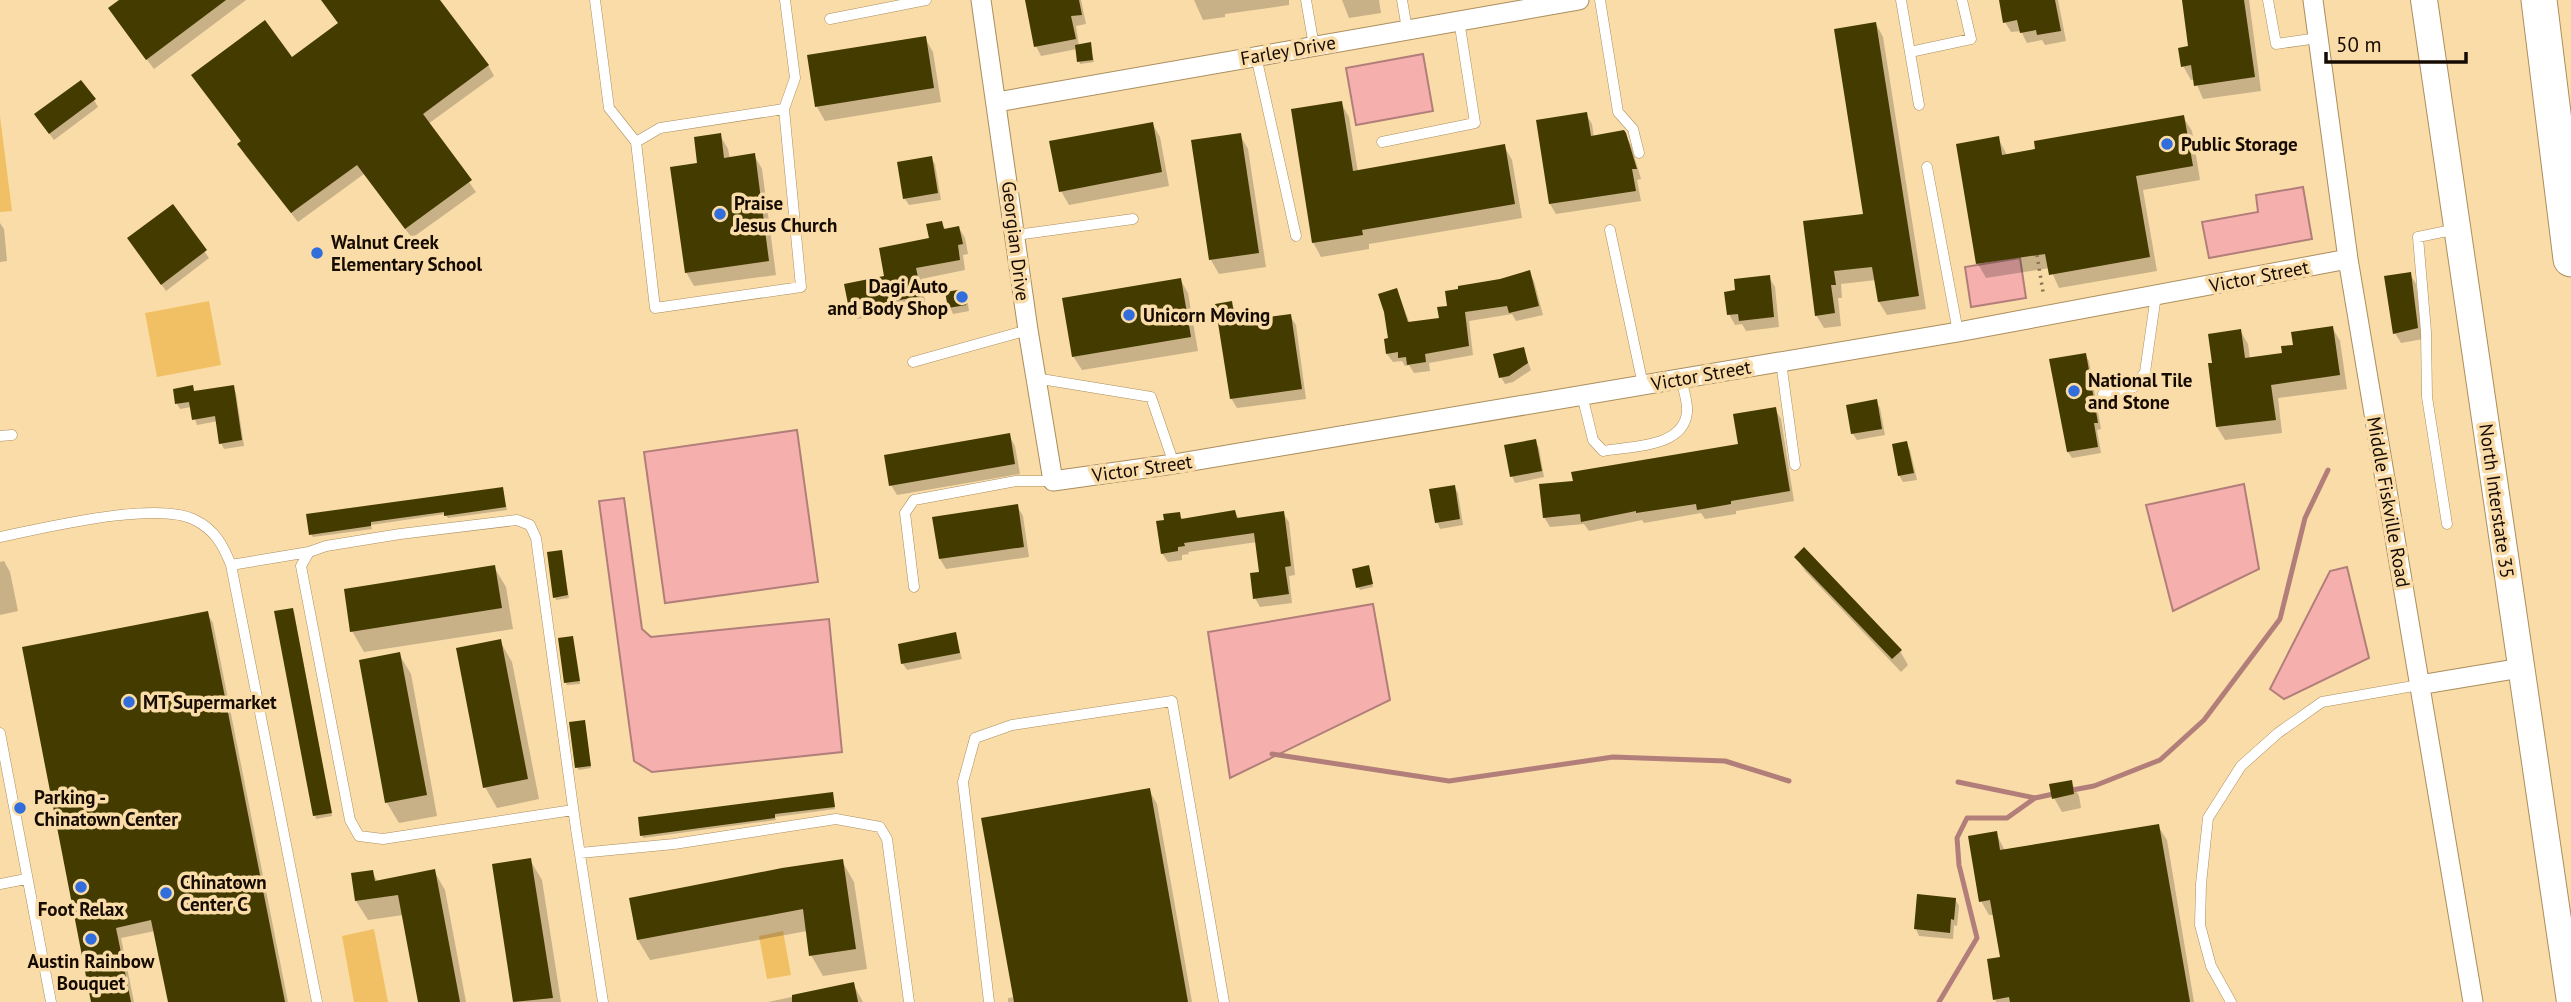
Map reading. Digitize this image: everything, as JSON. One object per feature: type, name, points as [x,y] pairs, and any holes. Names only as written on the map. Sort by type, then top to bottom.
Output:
[{"type":"highway","points":[[2539,0],[2571,259]]},
{"type":"main road","name":"North Interstate 35","points":[[2424,0],[2570,1002]]},
{"type":"street","name":"Georgian Drive","points":[[981,0],[1035,378],[1053,481]]},
{"type":"street","name":"Farley Drive","points":[[997,102],[1579,0]]},
{"type":"street","name":"Middle Fiskville Road","points":[[2313,0],[2348,259],[2473,1002]]},
{"type":"street","name":"Victor Street","points":[[1053,481],[1174,464],[1958,332],[2348,259]]},
{"type":"street","points":[[2419,684],[2521,668]]},
{"type":"lane","points":[[595,0],[609,108],[636,142],[654,308],[801,287],[783,109],[795,78],[785,0]]},
{"type":"lane","points":[[830,19],[926,0]]},
{"type":"lane","points":[[1306,0],[1314,46]]},
{"type":"lane","points":[[1402,0],[1407,29]]},
{"type":"lane","points":[[1600,0],[1618,112],[1633,129],[1639,153]]},
{"type":"lane","points":[[1901,0],[1919,105]]},
{"type":"lane","points":[[1910,52],[1971,39],[1962,0]]},
{"type":"lane","points":[[2267,0],[2276,44],[2318,38]]},
{"type":"lane","points":[[1382,142],[1475,122],[1459,20]]},
{"type":"lane","points":[[1256,56],[1296,236]]},
{"type":"lane","points":[[636,142],[660,128],[783,109]]},
{"type":"lane","points":[[1927,167],[1958,332]]},
{"type":"lane","points":[[1016,235],[1133,219]]},
{"type":"lane","points":[[2447,524],[2427,397],[2426,332],[2418,237],[2458,229]]},
{"type":"lane","points":[[1610,230],[1643,385]]},
{"type":"lane","points":[[2103,394],[2134,387],[2145,372],[2155,295]]},
{"type":"lane","points":[[913,362],[1028,330]]},
{"type":"lane","points":[[1781,362],[1795,465]]},
{"type":"lane","points":[[1035,378],[1151,397],[1174,464]]},
{"type":"lane","points":[[1582,395],[1593,440],[1603,451],[1616,449],[1667,440],[1681,429],[1687,411],[1681,379]]},
{"type":"lane","points":[[0,436],[12,435]]},
{"type":"lane","points":[[914,587],[905,513],[914,500],[1016,481],[1053,481]]},
{"type":"lane","points":[[0,537],[140,512],[175,512],[196,520],[219,538],[231,565],[317,1002]]},
{"type":"lane","points":[[231,565],[309,552],[326,545],[400,534],[517,520],[530,525],[536,538],[573,810],[604,1002]]},
{"type":"lane","points":[[309,552],[301,566],[350,820],[359,836],[383,839],[573,810]]},
{"type":"lane","points":[[2231,1002],[2211,966],[2200,925],[2208,818],[2241,766],[2278,733],[2322,702],[2419,684]]},
{"type":"lane","points":[[989,1002],[963,782],[975,738],[1012,725],[1172,701],[1224,1002]]},
{"type":"lane","points":[[0,733],[51,1002]]},
{"type":"lane","points":[[580,853],[674,844],[836,819],[880,827],[887,839],[909,1002]]},
{"type":"lane","points":[[0,884],[26,879]]},
{"type":"path","points":[[2037,255],[2043,292]]},
{"type":"shaded area","points":[[1423,54],[1433,111],[1356,125],[1346,68]]},
{"type":"shaded area","points":[[0,116],[12,211],[0,212]]},
{"type":"shaded area","points":[[2303,187],[2312,239],[2209,258],[2202,222],[2258,212],[2256,195]]},
{"type":"shaded area","points":[[2020,258],[2026,298],[1971,307],[1965,267]]},
{"type":"shaded area","points":[[209,301],[221,365],[157,377],[145,313]]},
{"type":"shaded area","points":[[797,430],[818,582],[665,603],[644,452]]},
{"type":"shaded area","points":[[2244,484],[2259,569],[2173,611],[2146,505]]},
{"type":"shaded area","points":[[624,498],[642,629],[651,637],[829,619],[842,752],[652,772],[634,761],[599,501]]},
{"type":"shaded area","points":[[2347,567],[2369,658],[2284,699],[2270,689],[2330,571]]},
{"type":"shaded area","points":[[1373,604],[1390,700],[1230,778],[1208,632]]},
{"type":"shaded area","points":[[374,929],[388,1002],[354,1002],[342,936]]},
{"type":"shaded area","points":[[783,931],[791,975],[767,979],[759,936]]},
{"type":"building","points":[[119,0],[226,0],[146,60],[108,8]]},
{"type":"building","points":[[321,0],[440,0],[489,65],[423,114],[472,180],[405,229],[357,165],[291,213],[237,144],[241,141],[191,75],[265,20],[292,57],[338,23]]},
{"type":"building","points":[[1025,0],[1079,0],[1082,15],[1071,16],[1076,39],[1034,47]]},
{"type":"building","points":[[1999,0],[2055,0],[2061,31],[2037,35],[2036,30],[2020,33],[2017,20],[2003,23]]},
{"type":"building","points":[[2182,0],[2244,0],[2255,77],[2194,86],[2191,65],[2181,67],[2178,48],[2188,46]]},
{"type":"building","points":[[1876,22],[1919,296],[1878,302],[1872,267],[1834,271],[1836,285],[1831,285],[1835,313],[1815,316],[1803,221],[1863,214],[1834,29]]},
{"type":"building","points":[[926,36],[934,88],[815,107],[807,55]]},
{"type":"building","points":[[1091,42],[1093,60],[1077,62],[1075,45]]},
{"type":"building","points":[[81,80],[96,99],[49,134],[34,114]]},
{"type":"building","points":[[1342,101],[1353,171],[1505,144],[1515,204],[1362,230],[1363,235],[1312,243],[1291,109]]},
{"type":"building","points":[[1587,112],[1591,136],[1624,130],[1626,133],[1637,169],[1632,169],[1636,191],[1549,204],[1536,120]]},
{"type":"building","points":[[2184,115],[2193,166],[2136,176],[2150,257],[2049,275],[2045,254],[1976,264],[1956,144],[1999,136],[2002,155],[2035,149],[2034,141]]},
{"type":"building","points":[[1153,122],[1162,172],[1059,192],[1049,141]]},
{"type":"building","name":"Praise Jesus Church","points":[[721,133],[724,158],[755,153],[769,261],[685,273],[670,167],[697,163],[694,137]]},
{"type":"building","points":[[1241,133],[1259,253],[1209,260],[1191,140]]},
{"type":"building","points":[[932,156],[938,193],[903,199],[897,162]]},
{"type":"building","points":[[173,204],[207,250],[161,285],[127,238]]},
{"type":"building","points":[[942,221],[944,229],[959,226],[963,244],[958,245],[960,260],[916,268],[922,296],[849,309],[844,284],[884,276],[879,248],[929,238],[926,224]]},
{"type":"building","points":[[1530,270],[1539,306],[1509,313],[1507,306],[1465,312],[1469,346],[1425,354],[1426,362],[1407,365],[1406,357],[1398,358],[1398,352],[1386,354],[1384,339],[1388,338],[1378,294],[1397,288],[1408,322],[1439,318],[1437,307],[1447,306],[1445,291]]},
{"type":"building","points":[[2411,272],[2418,328],[2393,334],[2384,276]]},
{"type":"building","points":[[1770,275],[1774,317],[1739,321],[1738,314],[1727,315],[1724,292],[1735,290],[1734,279]]},
{"type":"building","points":[[1181,278],[1191,337],[1072,357],[1062,298]]},
{"type":"building","points":[[964,289],[966,305],[948,308],[945,292]]},
{"type":"building","points":[[1232,301],[1235,321],[1291,314],[1302,389],[1230,399],[1215,304]]},
{"type":"building","points":[[2333,326],[2340,375],[2271,385],[2276,420],[2216,427],[2208,363],[2212,363],[2208,334],[2241,329],[2245,358],[2282,353],[2281,346],[2293,345],[2291,332]]},
{"type":"building","points":[[1524,347],[1528,363],[1509,376],[1499,378],[1493,354]]},
{"type":"building","name":"National Tile and Stone","points":[[2086,353],[2098,423],[2094,423],[2098,447],[2067,452],[2049,359]]},
{"type":"building","points":[[193,385],[194,391],[234,385],[242,440],[219,444],[215,416],[192,420],[189,402],[175,404],[173,389]]},
{"type":"building","points":[[1877,399],[1882,429],[1851,434],[1846,405]]},
{"type":"building","points":[[1776,407],[1790,491],[1697,510],[1696,504],[1636,511],[1581,522],[1580,514],[1543,518],[1539,484],[1573,481],[1571,472],[1738,444],[1733,414]]},
{"type":"building","points":[[1010,433],[1015,464],[889,486],[884,455]]},
{"type":"building","points":[[1536,439],[1542,471],[1510,477],[1504,445]]},
{"type":"building","points":[[1907,441],[1914,473],[1898,476],[1892,444]]},
{"type":"building","points":[[1455,485],[1460,519],[1435,523],[1429,489]]},
{"type":"building","points":[[503,487],[506,507],[371,522],[371,526],[309,535],[306,514]]},
{"type":"building","points":[[1018,504],[1024,547],[939,559],[932,517]]},
{"type":"building","points":[[1235,510],[1237,518],[1284,511],[1291,566],[1285,567],[1289,594],[1253,599],[1250,573],[1259,572],[1254,533],[1184,543],[1185,546],[1178,547],[1178,551],[1161,554],[1156,521],[1164,520],[1163,514],[1180,512],[1181,519]]},
{"type":"building","points":[[1804,547],[1902,650],[1892,659],[1794,557]]},
{"type":"building","points":[[562,550],[568,595],[553,598],[547,552]]},
{"type":"building","points":[[495,565],[502,608],[350,632],[344,589]]},
{"type":"building","points":[[1369,565],[1373,584],[1356,588],[1352,569]]},
{"type":"building","points":[[293,608],[332,813],[313,816],[274,611]]},
{"type":"building","name":"MT Supermarket","points":[[208,611],[285,1002],[168,1002],[151,920],[116,928],[131,1002],[91,1002],[22,647]]},
{"type":"building","points":[[956,632],[960,653],[901,664],[898,644]]},
{"type":"building","points":[[573,636],[580,681],[564,683],[558,638]]},
{"type":"building","points":[[501,639],[528,779],[483,788],[456,648]]},
{"type":"building","points":[[400,652],[427,795],[385,803],[359,660]]},
{"type":"building","points":[[585,720],[591,766],[575,768],[569,722]]},
{"type":"building","points":[[2072,780],[2074,794],[2052,799],[2049,784]]},
{"type":"building","points":[[1150,788],[1188,1002],[1014,1002],[981,818]]},
{"type":"building","points":[[833,792],[835,807],[640,836],[638,817]]},
{"type":"building","points":[[2159,824],[2190,1002],[2010,1002],[2009,997],[1993,1000],[1987,959],[2000,957],[1990,900],[1979,902],[1968,836],[1997,831],[2000,850]]},
{"type":"building","points":[[531,858],[553,998],[513,1002],[492,864]]},
{"type":"building","points":[[843,859],[856,949],[809,956],[803,909],[637,940],[629,898]]},
{"type":"building","points":[[435,869],[460,1002],[418,1002],[398,895],[355,901],[351,873],[373,870],[375,881]]},
{"type":"building","points":[[1917,894],[1956,898],[1950,933],[1914,929]]},
{"type":"building","points":[[854,982],[858,1002],[792,1002],[792,995]]},
{"type":"waterway","points":[[2067,791],[2094,786],[2160,760],[2204,720],[2280,619],[2305,518],[2328,470]]},
{"type":"waterway","points":[[1272,754],[1449,781],[1613,757],[1725,761],[1789,781]]},
{"type":"waterway","points":[[1958,782],[2035,798],[2058,793]]},
{"type":"waterway","points":[[1939,1002],[1977,938],[1959,865],[1957,838],[1967,818],[2007,818],[2035,798]]},
{"type":"place","name":"Public Storage","points":[[2167,144]]},
{"type":"place","name":"Praise Jesus Church","points":[[720,214]]},
{"type":"place","name":"Walnut Creek Elementary School","points":[[317,253]]},
{"type":"place","name":"Dagi Auto and Body Shop","points":[[962,297]]},
{"type":"place","name":"Unicorn Moving","points":[[1129,315]]},
{"type":"place","name":"National Tile and Stone","points":[[2074,391]]},
{"type":"place","name":"MT Supermarket","points":[[129,702]]},
{"type":"place","name":"Parking - Chinatown Center","points":[[20,808]]},
{"type":"place","name":"Foot Relax","points":[[81,887]]},
{"type":"place","name":"Chinatown Center C","points":[[166,893]]},
{"type":"place","name":"Austin Rainbow Bouquet","points":[[91,939]]}]
